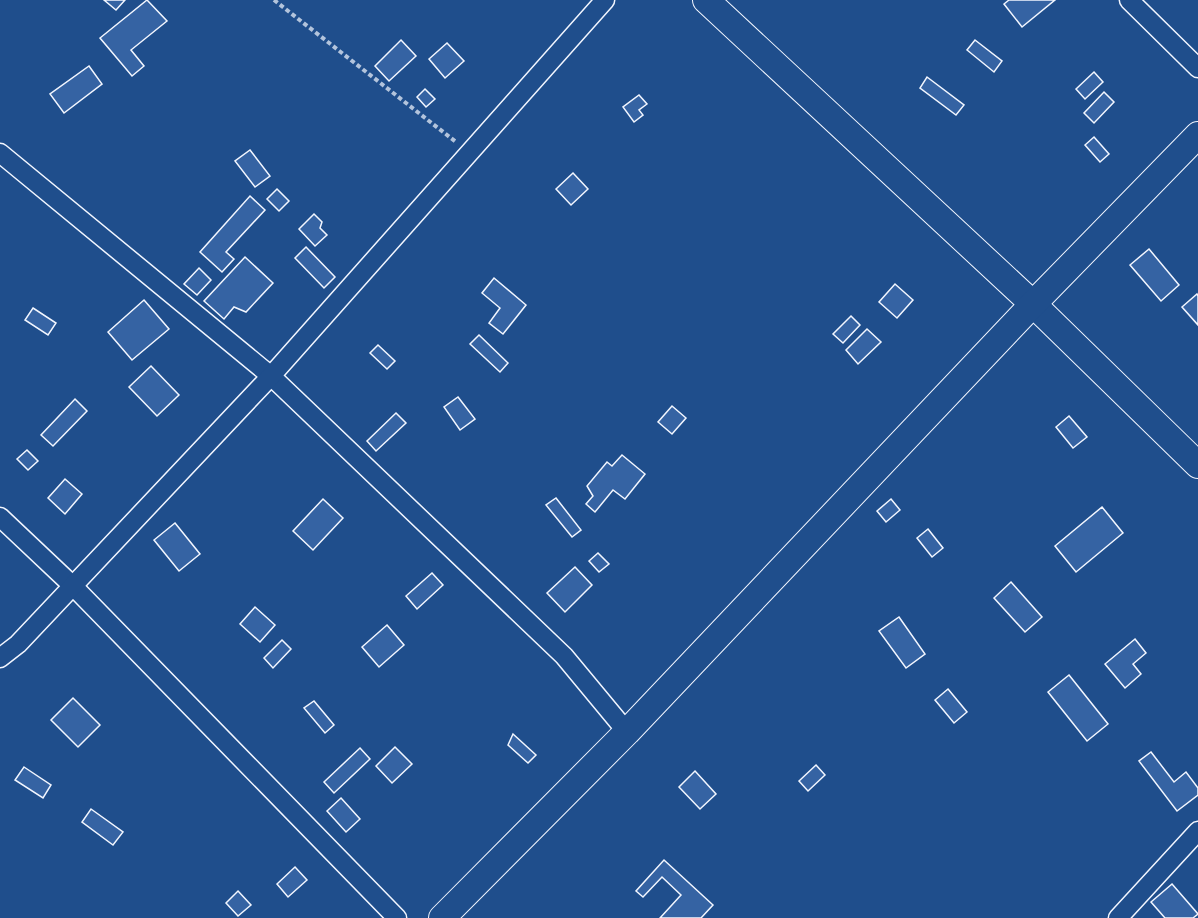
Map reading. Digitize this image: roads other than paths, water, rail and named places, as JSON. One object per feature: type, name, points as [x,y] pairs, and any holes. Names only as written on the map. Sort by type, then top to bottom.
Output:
[{"type":"street","points":[[0,658],[18,644],[271,376],[605,0]]},
{"type":"street","points":[[706,0],[1033,304],[1198,465]]},
{"type":"street","points":[[1130,0],[1198,68]]},
{"type":"street","points":[[442,918],[627,732],[1033,304],[1198,135]]},
{"type":"street","points":[[0,153],[271,376],[564,656],[627,732]]},
{"type":"street","points":[[0,517],[72,585],[397,918]]},
{"type":"street","points":[[1118,918],[1198,831]]}]
